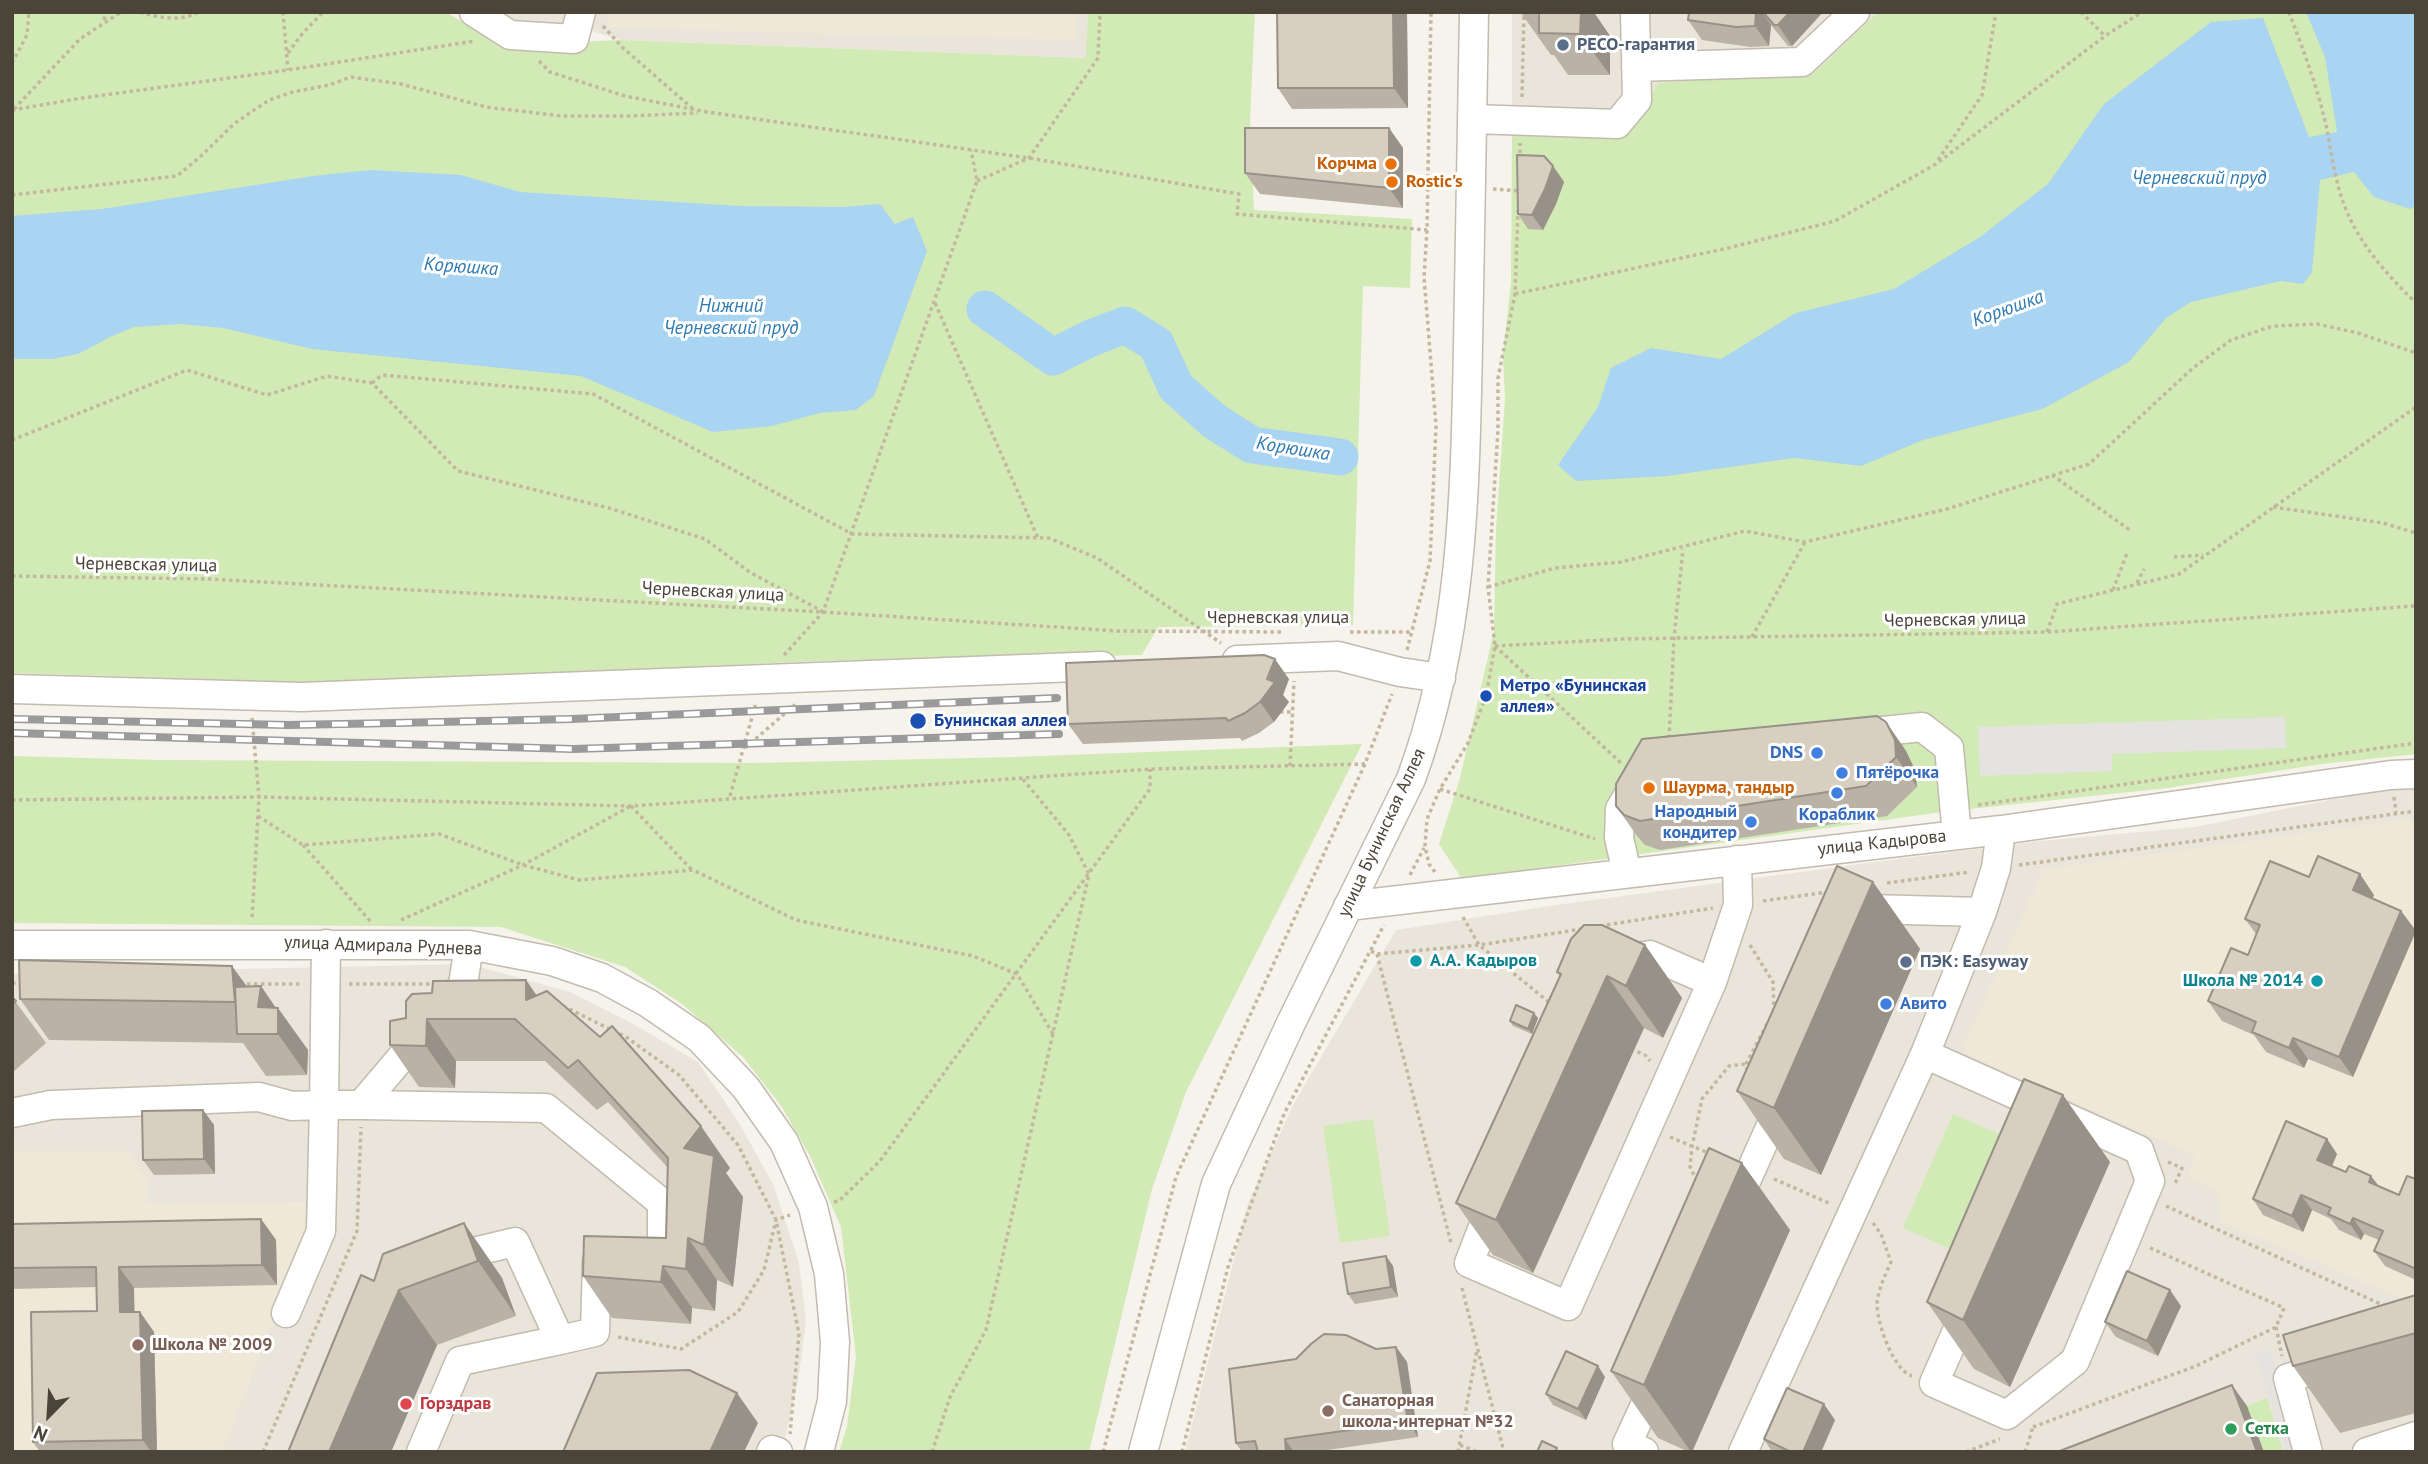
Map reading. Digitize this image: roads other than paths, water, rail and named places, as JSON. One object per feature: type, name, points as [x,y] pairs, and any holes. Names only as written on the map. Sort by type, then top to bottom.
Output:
[{"type":"street","points":[[474,12],[510,35],[574,39],[589,17]]},
{"type":"street","name":"улица Бунинская Аллея","points":[[1143,1452],[1216,1184],[1411,779],[1441,678],[1460,563],[1466,428],[1474,12]]},
{"type":"street","points":[[1473,119],[1617,124],[1636,100],[1636,12]]},
{"type":"street","points":[[1636,67],[1802,62],[1854,12]]},
{"type":"street","points":[[1205,662],[1246,660],[1291,645],[1400,672],[1441,678]]},
{"type":"street","points":[[12,689],[302,697],[1135,664]]},
{"type":"street","points":[[1828,736],[1922,727],[1949,748],[1956,822]]},
{"type":"street","points":[[1624,860],[1620,809],[1643,770]]},
{"type":"street","name":"улица Кадырова","points":[[1348,906],[1449,894],[1624,860],[1737,860],[1956,822],[2001,830],[2377,776],[2416,774]]},
{"type":"street","points":[[1743,1452],[1925,1054],[1982,912],[1996,868],[2001,830]]},
{"type":"street","points":[[1504,1171],[1469,1263],[1568,1306],[1712,982],[1738,905],[1737,860]]},
{"type":"street","points":[[1852,946],[1869,909],[1982,912]]},
{"type":"street","points":[[286,1312],[321,1231],[324,1105],[338,944]]},
{"type":"street","points":[[12,951],[13,945]]},
{"type":"street","name":"улица Адмирала Руднева","points":[[13,945],[469,945],[552,961],[602,978],[648,1003],[699,1038],[746,1088],[784,1142],[813,1207],[829,1273],[835,1342],[832,1401],[819,1452]]},
{"type":"street","points":[[361,1105],[463,985],[469,945]]},
{"type":"street","points":[[1597,979],[1613,961],[1650,955],[1712,982]]},
{"type":"street","points":[[1925,1054],[2048,1124],[2139,1150],[2150,1181],[2075,1361],[2007,1415],[1934,1383],[1977,1284]]},
{"type":"street","points":[[1724,1230],[1790,1082]]},
{"type":"street","points":[[12,1113],[51,1105],[259,1097],[292,1106],[546,1108],[662,1203],[662,1262],[597,1261],[595,1332],[460,1361],[421,1452]]},
{"type":"street","points":[[417,1265],[515,1242],[560,1340]]},
{"type":"street","points":[[2308,1452],[2287,1378],[2364,1354]]},
{"type":"street","points":[[1644,1452],[1627,1444],[1667,1356]]},
{"type":"street","points":[[2367,1452],[2416,1436]]},
{"type":"street","points":[[771,1452],[778,1452]]},
{"type":"water","name":"Черневский пруд","points":[[2306,12],[2416,12],[2416,205],[2410,209],[2374,197],[2354,172],[2320,180],[2312,272],[2303,284],[2281,281],[2191,302],[2166,318],[2129,362],[2042,409],[1923,440],[1861,466],[1794,458],[1667,476],[1576,481],[1558,465],[1598,407],[1611,368],[1651,348],[1721,359],[1796,313],[1894,289],[1980,237],[2048,184],[2104,104],[2211,22],[2263,18],[2309,137],[2337,132],[2325,57]]},
{"type":"water","name":"Нижний Черневский пруд","points":[[371,170],[461,175],[520,192],[738,206],[843,207],[880,204],[895,224],[913,217],[927,251],[874,396],[856,410],[820,413],[772,426],[713,432],[581,376],[312,349],[223,328],[180,324],[134,327],[78,354],[52,359],[12,359],[12,216],[102,209],[313,176]]},
{"type":"waterway","name":"Корюшка","points":[[985,309],[1053,357],[1125,325],[1156,344],[1176,387],[1214,421],[1252,445],[1340,457]]},
{"type":"railway","points":[[12,719],[288,725],[395,723],[572,719],[1057,698]]},
{"type":"railway","points":[[12,733],[573,749],[1059,734]]},
{"type":"place","name":"РЕСО-гарантия","points":[[1563,45]]},
{"type":"place","name":"Корчма","points":[[1391,164]]},
{"type":"place","name":"Rostic's","points":[[1392,182]]},
{"type":"place","name":"Метро «Бунинская аллея»","points":[[1486,696]]},
{"type":"place","name":"Бунинская аллея","points":[[918,721]]},
{"type":"place","name":"DNS","points":[[1817,753]]},
{"type":"place","name":"Пятёрочка","points":[[1842,773]]},
{"type":"place","name":"Шаурма, тандыр","points":[[1649,788]]},
{"type":"place","name":"Кораблик","points":[[1837,793]]},
{"type":"place","name":"Народный кондитер","points":[[1751,822]]},
{"type":"place","name":"А.А. Кадыров","points":[[1416,961]]},
{"type":"place","name":"ПЭК: Easyway","points":[[1906,962]]},
{"type":"place","name":"Школа № 2014","points":[[2317,981]]},
{"type":"place","name":"Авито","points":[[1886,1004]]},
{"type":"place","name":"Школа № 2009","points":[[138,1345]]},
{"type":"place","name":"Горздрав","points":[[406,1404]]},
{"type":"place","name":"Санаторная школа-интернат №32","points":[[1328,1411]]},
{"type":"place","name":"Сетка","points":[[2231,1429]]}]
